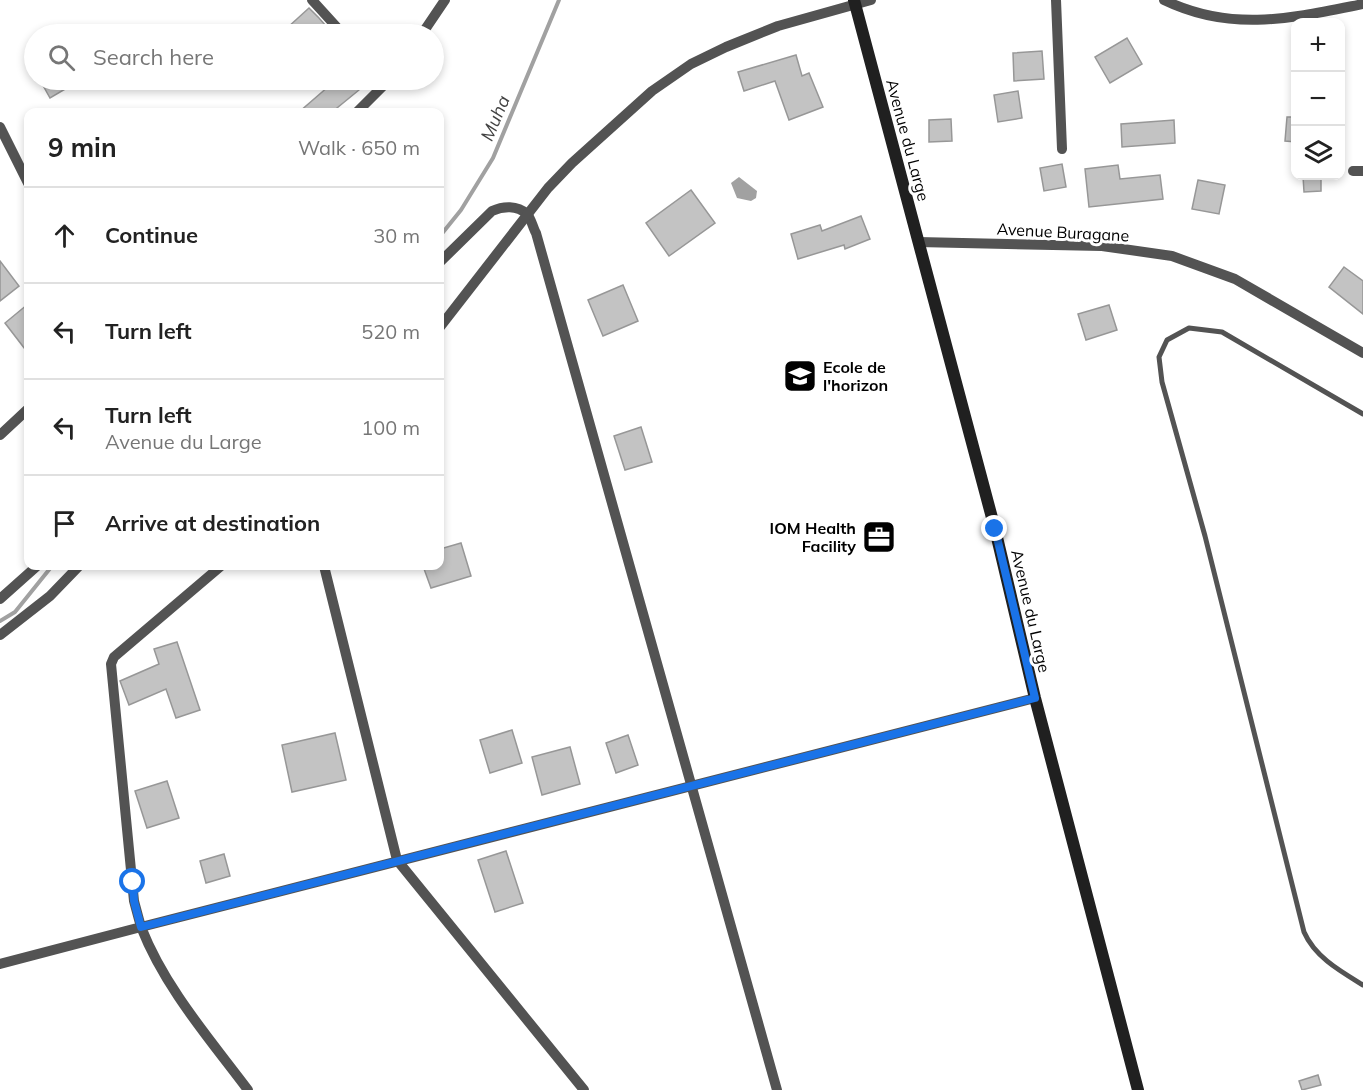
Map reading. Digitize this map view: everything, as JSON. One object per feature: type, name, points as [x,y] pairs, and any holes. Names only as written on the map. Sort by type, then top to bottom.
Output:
[{"type":"main road","name":"Avenue du Large","points":[[855,2],[995,529],[1035,698],[1138,1090]]},
{"type":"street","points":[[312,0],[334,24]]},
{"type":"street","points":[[429,24],[445,0]]},
{"type":"street","points":[[444,322],[526,214],[572,163],[652,91],[691,64],[726,47],[778,26],[855,2],[871,0]]},
{"type":"street","points":[[1056,0],[1062,149]]},
{"type":"street","points":[[1164,0],[1197,13],[1226,20],[1261,21],[1299,17],[1363,4]]},
{"type":"street","points":[[361,108],[378,90]]},
{"type":"street","points":[[0,127],[24,175]]},
{"type":"street","points":[[444,258],[492,211],[500,208],[512,207],[526,214],[536,233],[777,1090]]},
{"type":"street","name":"Avenue Buragane","points":[[918,242],[1102,246],[1172,256],[1235,279],[1363,353]]},
{"type":"street","points":[[0,435],[24,414]]},
{"type":"street","points":[[0,599],[33,570]]},
{"type":"street","points":[[0,635],[50,596],[76,570]]},
{"type":"street","points":[[216,570],[114,657],[111,664],[134,901],[141,927],[164,975],[248,1090]]},
{"type":"street","points":[[325,570],[397,860],[584,1090]]},
{"type":"street","points":[[0,964],[397,860],[1035,698]]},
{"type":"lane","points":[[1363,414],[1222,332],[1189,328],[1167,340],[1159,357],[1162,382],[1205,536],[1304,932],[1310,945],[1333,966],[1363,986]]},
{"type":"shaded area","points":[[739,177],[757,191],[756,198],[751,201],[737,198],[731,183]]},
{"type":"building","points":[[309,8],[324,24],[291,24]]},
{"type":"building","points":[[1127,38],[1142,64],[1110,83],[1095,57]]},
{"type":"building","points":[[1042,51],[1044,79],[1014,81],[1013,53]]},
{"type":"building","points":[[796,55],[802,76],[809,73],[823,107],[789,120],[775,81],[744,91],[738,72]]},
{"type":"building","points":[[46,90],[64,90],[50,98]]},
{"type":"building","points":[[324,90],[359,90],[337,108],[304,108]]},
{"type":"building","points":[[1018,91],[1022,118],[998,122],[994,95]]},
{"type":"building","points":[[1287,117],[1291,117],[1291,142],[1285,141]]},
{"type":"building","points":[[951,119],[952,141],[929,142],[929,120]]},
{"type":"building","points":[[1174,120],[1175,143],[1122,147],[1121,124]]},
{"type":"building","points":[[1062,164],[1066,187],[1044,191],[1040,168]]},
{"type":"building","points":[[1118,165],[1120,179],[1160,175],[1163,199],[1089,207],[1085,169]]},
{"type":"building","points":[[1198,180],[1225,185],[1219,214],[1192,209]]},
{"type":"building","points":[[1303,180],[1321,180],[1321,191],[1304,192]]},
{"type":"building","points":[[691,190],[715,223],[669,256],[646,223]]},
{"type":"building","points":[[861,216],[870,239],[845,249],[844,245],[798,259],[791,234],[820,225],[822,231]]},
{"type":"building","points":[[0,261],[19,286],[0,301]]},
{"type":"building","points":[[1344,267],[1363,281],[1363,314],[1329,287]]},
{"type":"building","points":[[623,285],[638,321],[603,336],[588,300]]},
{"type":"building","points":[[1109,305],[1117,330],[1086,340],[1078,314]]},
{"type":"building","points":[[24,307],[24,348],[5,323]]},
{"type":"building","points":[[641,427],[652,462],[625,470],[614,436]]},
{"type":"building","points":[[461,543],[471,576],[431,588],[424,570],[444,570],[444,548]]},
{"type":"building","points":[[177,642],[200,710],[176,718],[166,689],[129,705],[120,681],[159,664],[154,649]]},
{"type":"building","points":[[512,730],[522,763],[490,773],[480,740]]},
{"type":"building","points":[[335,733],[346,780],[292,792],[282,745]]},
{"type":"building","points":[[628,735],[638,765],[616,773],[606,743]]},
{"type":"building","points":[[570,747],[580,784],[542,795],[532,757]]},
{"type":"building","points":[[167,781],[179,818],[147,828],[135,791]]},
{"type":"building","points":[[506,851],[523,903],[495,912],[478,860]]},
{"type":"building","points":[[224,854],[230,876],[206,883],[200,861]]},
{"type":"building","points":[[1318,1075],[1321,1085],[1302,1090],[1299,1081]]},
{"type":"waterway","name":"Muha","points":[[444,231],[461,210],[493,158],[559,0]]},
{"type":"waterway","name":"Muha","points":[[0,621],[15,612],[49,570]]},
{"type":"place","name":"Ecole de l'horizon","points":[[800,376]]},
{"type":"place","name":"IOM Health Facility","points":[[879,537]]},
{"type":"route","points":[[133,882],[134,901],[141,927],[1035,698],[995,529]]}]
